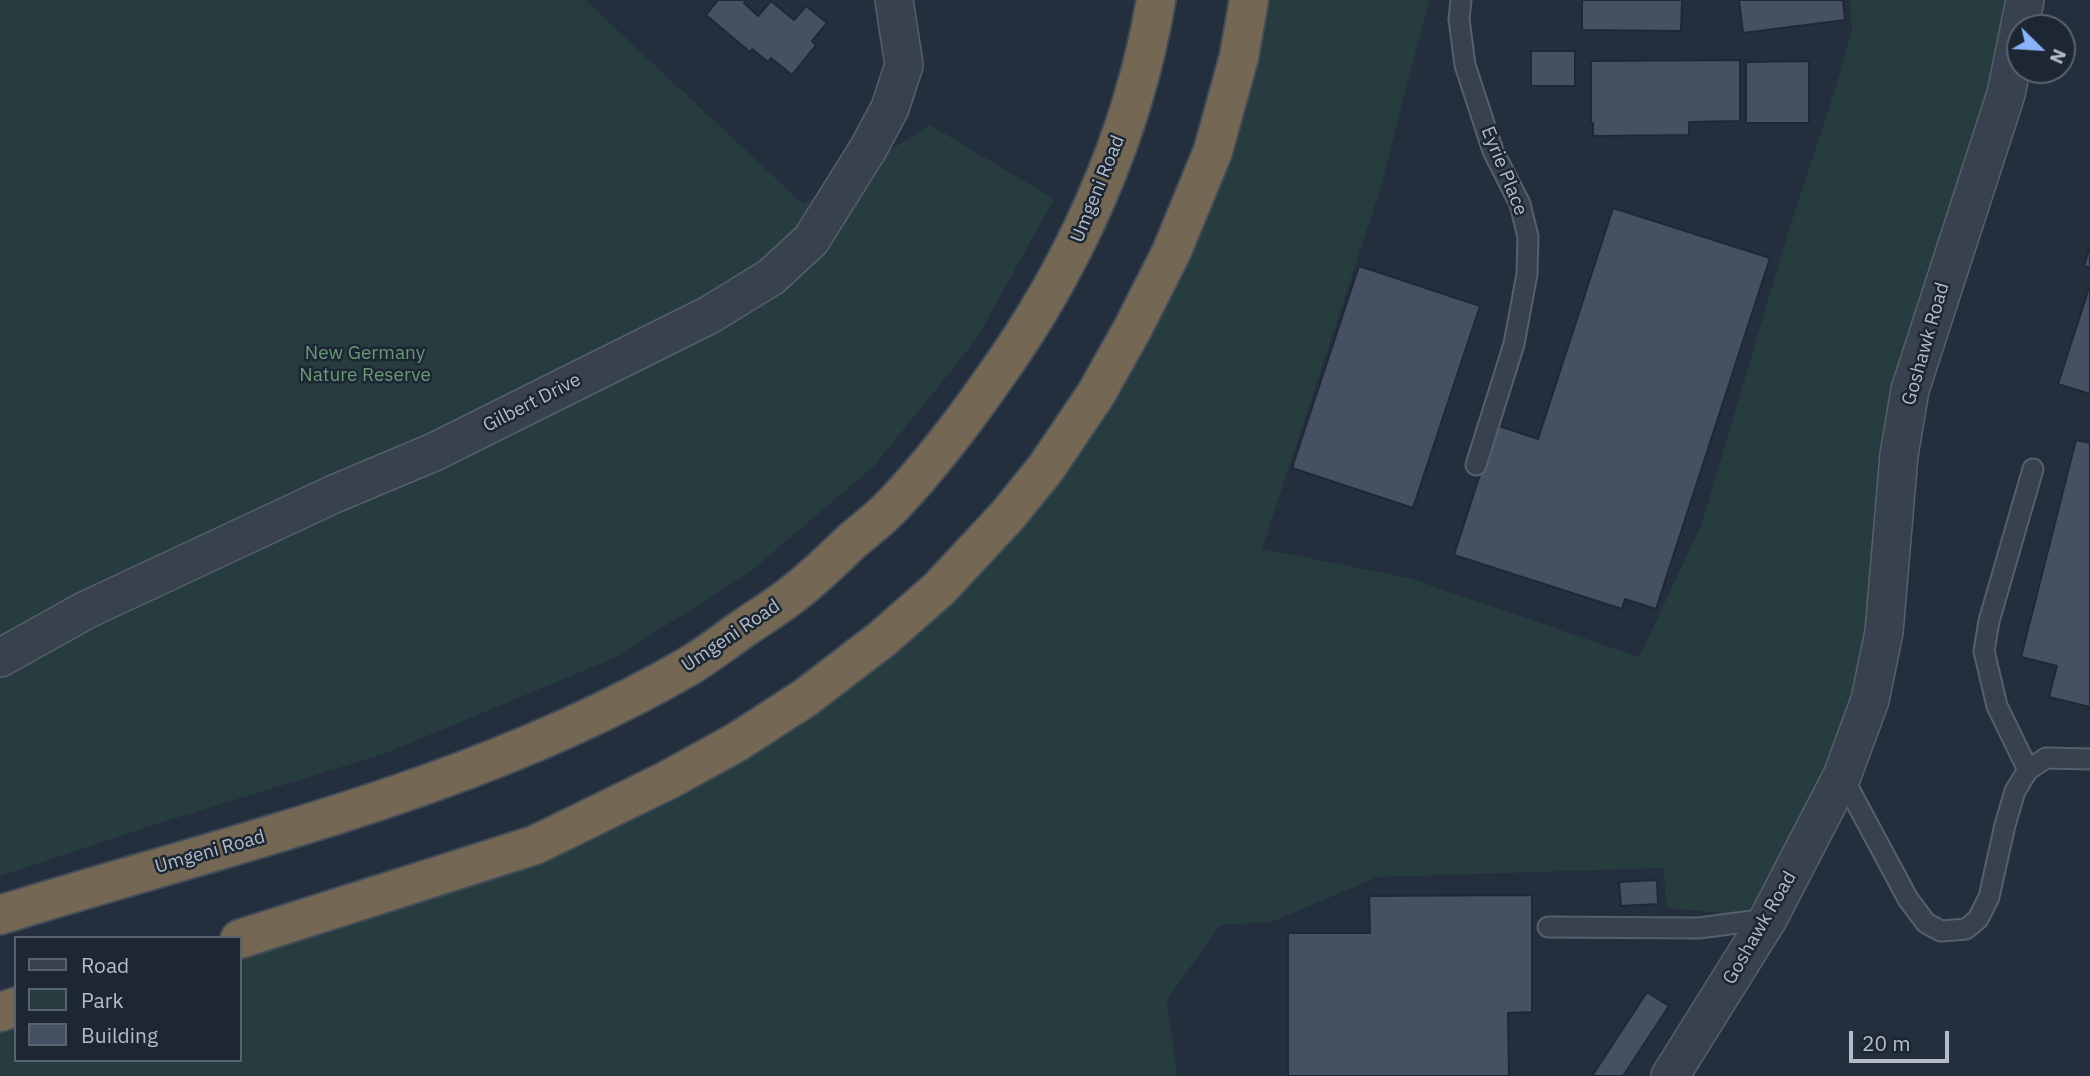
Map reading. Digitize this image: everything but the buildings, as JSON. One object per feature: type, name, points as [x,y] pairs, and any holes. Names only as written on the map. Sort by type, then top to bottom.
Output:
[{"type":"highway","name":"Umgeni Road","points":[[0,915],[382,799],[527,746],[611,708],[692,664],[793,594],[892,506],[957,430],[1026,331],[1059,277],[1099,192],[1129,110],[1152,27],[1156,0]]},
{"type":"highway","points":[[242,938],[535,845],[668,780],[737,742],[805,698],[882,639],[939,589],[1008,515],[1046,468],[1096,394],[1133,328],[1171,253],[1213,150],[1239,57],[1249,0]]},
{"type":"street","name":"Gilbert Drive","points":[[0,658],[86,610],[334,494],[434,452],[709,315],[771,277],[811,240],[868,149],[890,108],[904,65],[894,0]]},
{"type":"street","name":"Goshawk Road","points":[[1670,1076],[1768,919],[1842,776],[1870,700],[1884,632],[1899,455],[1910,390],[2006,93],[2025,0]]},
{"type":"lane","name":"Eyrie Place","points":[[1461,0],[1459,19],[1465,65],[1493,151],[1520,204],[1528,237],[1527,274],[1514,344],[1476,465]]},
{"type":"lane","points":[[2028,770],[1997,706],[1984,651],[1989,621],[2033,469]]},
{"type":"lane","points":[[1842,776],[1908,899],[1926,923],[1941,931],[1966,929],[1978,919],[1989,897],[2015,791],[2028,770],[2046,758],[2090,760]]},
{"type":"lane","points":[[1548,927],[1699,928],[1768,919]]},
{"type":"green space","name":"New Germany Nature Reserve","points":[[0,0],[585,0],[803,204],[930,125],[1054,199],[976,340],[873,467],[746,575],[614,658],[384,754],[166,821],[0,876]]},
{"type":"green space","points":[[1252,0],[1429,0],[1380,190],[1262,549],[1409,578],[1639,657],[1701,526],[1789,230],[1838,80],[1852,29],[1850,0],[2023,0],[2019,14],[2006,14],[2006,59],[1952,245],[1879,635],[1767,917],[1667,908],[1663,868],[1378,877],[1271,922],[1220,925],[1167,1000],[1177,1076],[0,1076],[0,1020],[14,1016],[14,1062],[242,1062],[242,943],[543,847],[884,642],[1100,395]]}]
